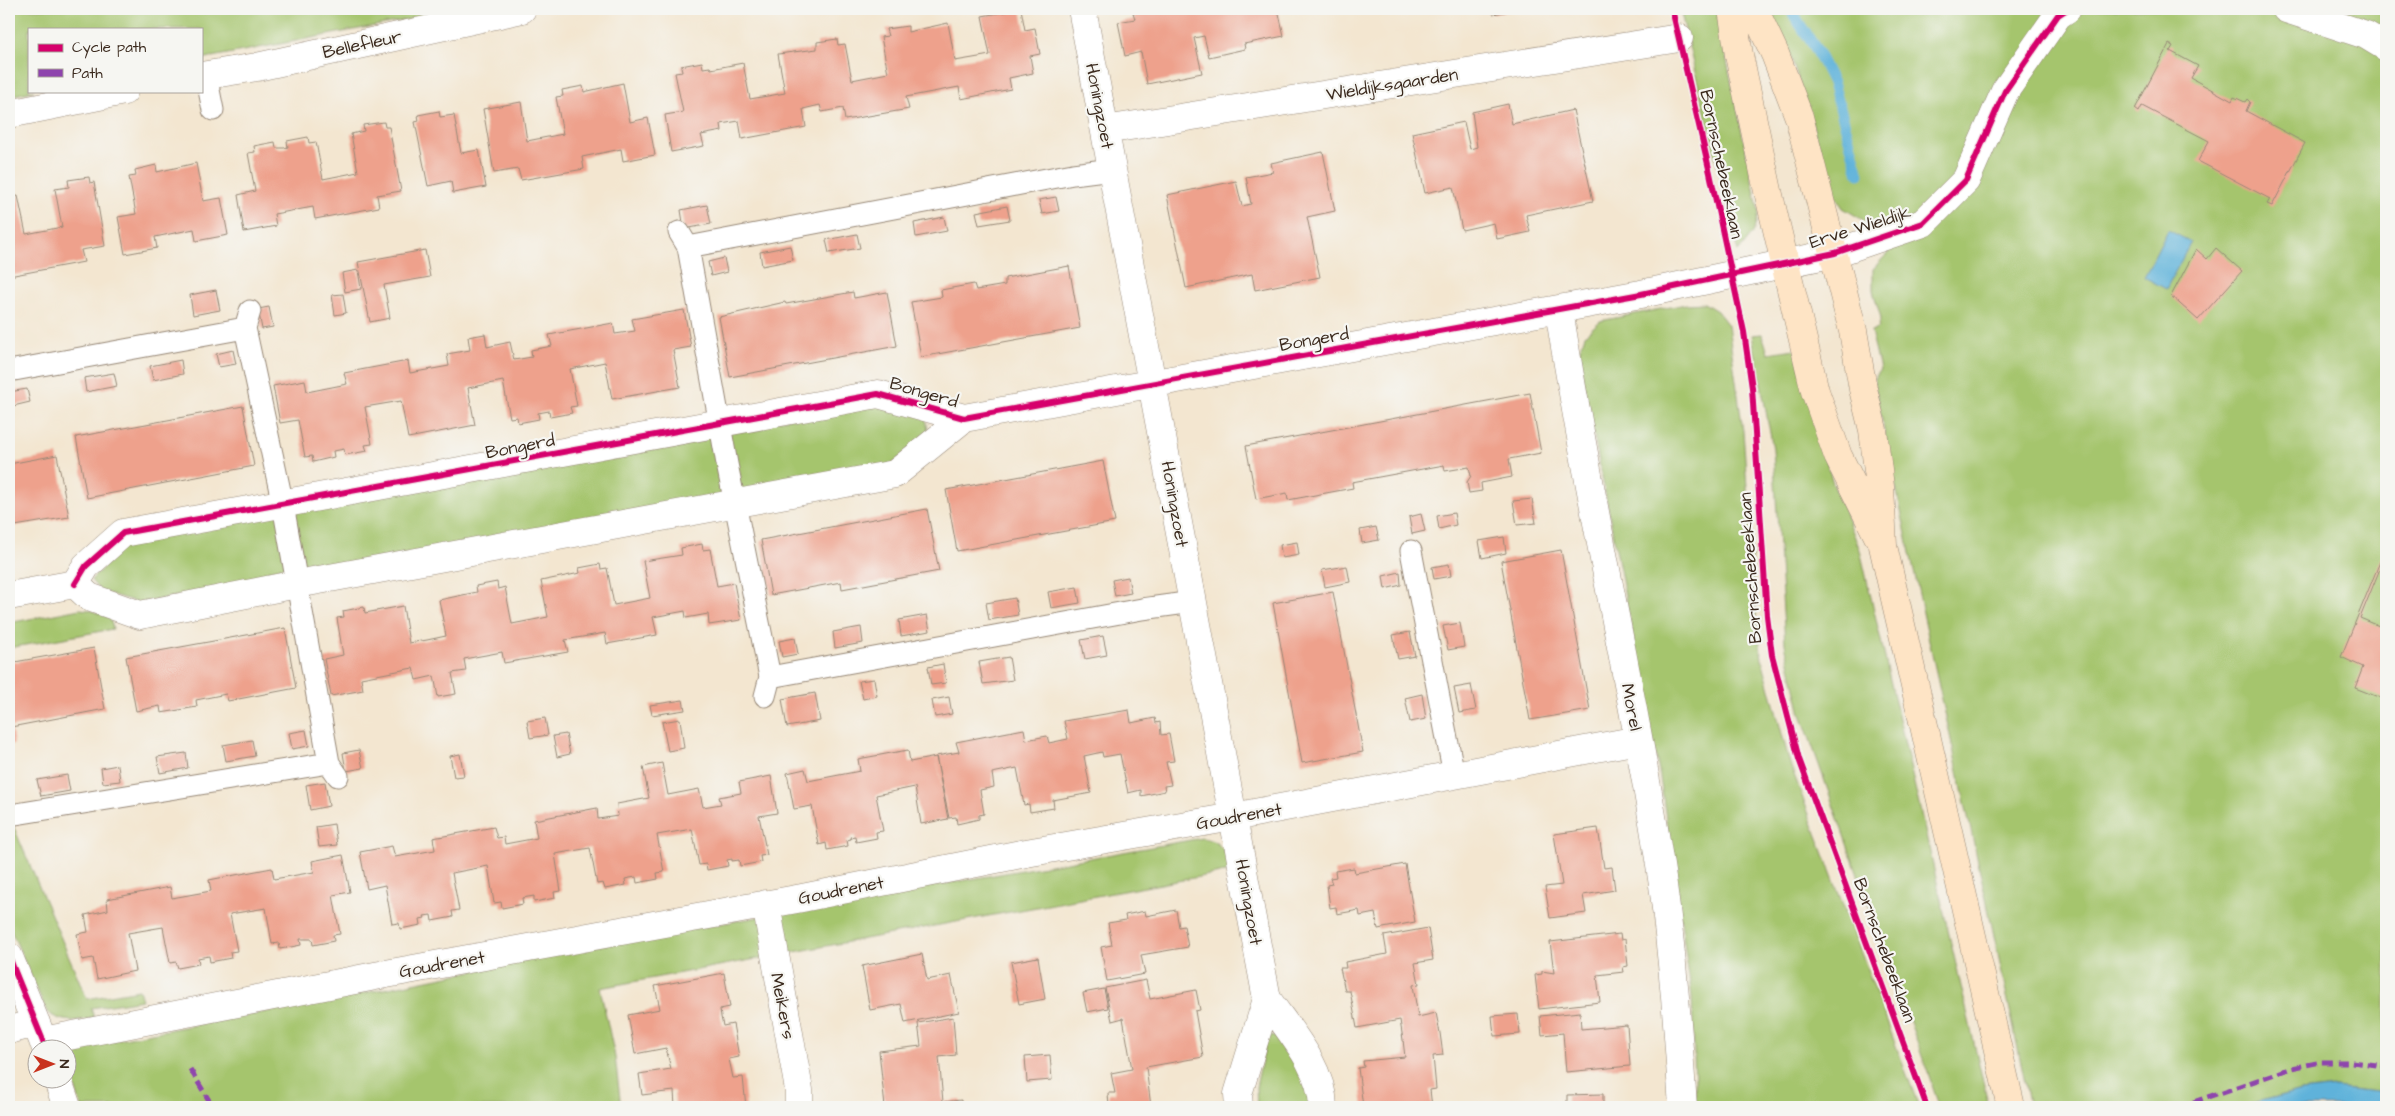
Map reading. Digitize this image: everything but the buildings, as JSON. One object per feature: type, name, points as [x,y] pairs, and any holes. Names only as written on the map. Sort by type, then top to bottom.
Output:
[{"type":"street","name":"Bellefleur","points":[[204,76],[522,9]]},
{"type":"street","name":"Honingzoet","points":[[1082,9],[1267,999],[1311,1062],[1323,1099],[1323,1107]]},
{"type":"street","points":[[1732,9],[1739,55],[1815,391],[1838,456],[1883,546]]},
{"type":"street","points":[[1754,9],[1776,54],[1799,117],[1835,253],[1873,430],[1880,487],[1883,546],[2011,1107]]},
{"type":"street","name":"Erve Wieldijk","points":[[1785,264],[1835,253],[1923,223],[1966,180],[2005,91],[2058,15],[2067,9]]},
{"type":"street","points":[[2286,9],[2366,35],[2386,47]]},
{"type":"street","name":"Wieldijksgaarden","points":[[1105,130],[1680,38]]},
{"type":"street","points":[[9,114],[119,92]]},
{"type":"street","name":"Bongerd","points":[[964,418],[895,474],[735,504],[297,584],[140,615],[88,597],[75,584],[86,566],[123,533],[878,394],[964,418],[1559,310],[1785,264]]},
{"type":"street","name":"Morel","points":[[1559,310],[1638,740],[1667,923],[1676,999],[1683,1107]]},
{"type":"street","points":[[9,596],[75,584]]},
{"type":"street","name":"Goudrenet","points":[[9,1030],[41,1038],[1638,740]]},
{"type":"street","name":"Meikers","points":[[766,904],[799,1090],[799,1107]]},
{"type":"street","points":[[9,957],[41,1038]]},
{"type":"street","name":"Honingzoet","points":[[1239,1107],[1238,1094],[1267,999]]},
{"type":"street","points":[[60,1088],[67,1107]]},
{"type":"lane","points":[[204,76],[213,110]]},
{"type":"lane","points":[[1112,168],[684,239],[735,504],[767,686],[1142,609],[1193,602]]},
{"type":"lane","points":[[9,371],[248,320],[333,770],[16,814]]},
{"type":"lane","points":[[1411,552],[1454,775]]},
{"type":"green space","points":[[9,9],[464,9],[202,59],[202,28],[28,28],[29,92],[9,96]]},
{"type":"green space","points":[[1680,9],[1716,9],[1759,213],[1753,233],[1738,252]]},
{"type":"green space","points":[[1769,9],[2386,9],[2386,1093],[2334,1087],[2302,1091],[2241,1107],[2030,1107],[1874,381],[1880,369],[1871,331],[1878,328],[1881,318],[1873,291],[1873,269],[1888,253],[1882,221],[1868,223],[1843,208],[1827,183],[1820,148],[1789,51]]},
{"type":"green space","points":[[1704,303],[1717,311],[1728,325],[1743,431],[1756,614],[1762,659],[1790,764],[1919,1107],[1696,1107],[1692,997],[1660,777],[1583,378],[1580,350],[1585,335],[1600,321],[1686,304]]},
{"type":"green space","points":[[1762,334],[1768,353],[1795,349],[1832,480],[1860,550],[1989,1107],[1940,1107],[1801,714],[1785,644],[1773,449],[1752,335]]},
{"type":"green space","points":[[877,402],[926,418],[928,431],[893,464],[140,603],[100,591],[91,580],[128,542]]},
{"type":"green space","points":[[80,609],[90,610],[110,618],[113,629],[9,648],[9,623]]},
{"type":"green space","points":[[9,816],[87,999],[139,990],[142,1000],[91,1008],[94,1018],[81,1020],[64,1020],[47,1012],[9,926]]},
{"type":"green space","points":[[1202,838],[1219,845],[1226,853],[1231,871],[600,988],[615,1057],[621,1107],[82,1107],[77,1094],[76,1088],[78,1088],[78,1054],[92,1044],[330,1000],[590,947]]},
{"type":"green space","points":[[1279,1036],[1307,1074],[1310,1107],[1257,1107],[1256,1087],[1267,1037]]},
{"type":"water","points":[[2168,230],[2191,242],[2166,289],[2144,277]]},
{"type":"water","points":[[2334,1087],[2386,1093],[2386,1107],[2241,1107],[2302,1091]]},
{"type":"waterway","points":[[1790,9],[1816,49],[1833,83],[1859,174]]},
{"type":"marked path","points":[[2179,1107],[2292,1068],[2321,1062],[2351,1062],[2386,1066]]},
{"type":"marked path","points":[[190,1069],[213,1107]]},
{"type":"cycle path","name":"Bornschebeeklaan","points":[[1672,9],[1744,332],[1752,388],[1767,616],[1772,655],[1799,759],[1927,1107]]},
{"type":"cycle path","points":[[75,584],[86,566],[123,533],[878,394],[964,418],[1641,294],[1835,253],[1923,223],[1966,180],[2005,91],[2058,15],[2067,9]]},
{"type":"cycle path","points":[[9,957],[42,1038]]}]
